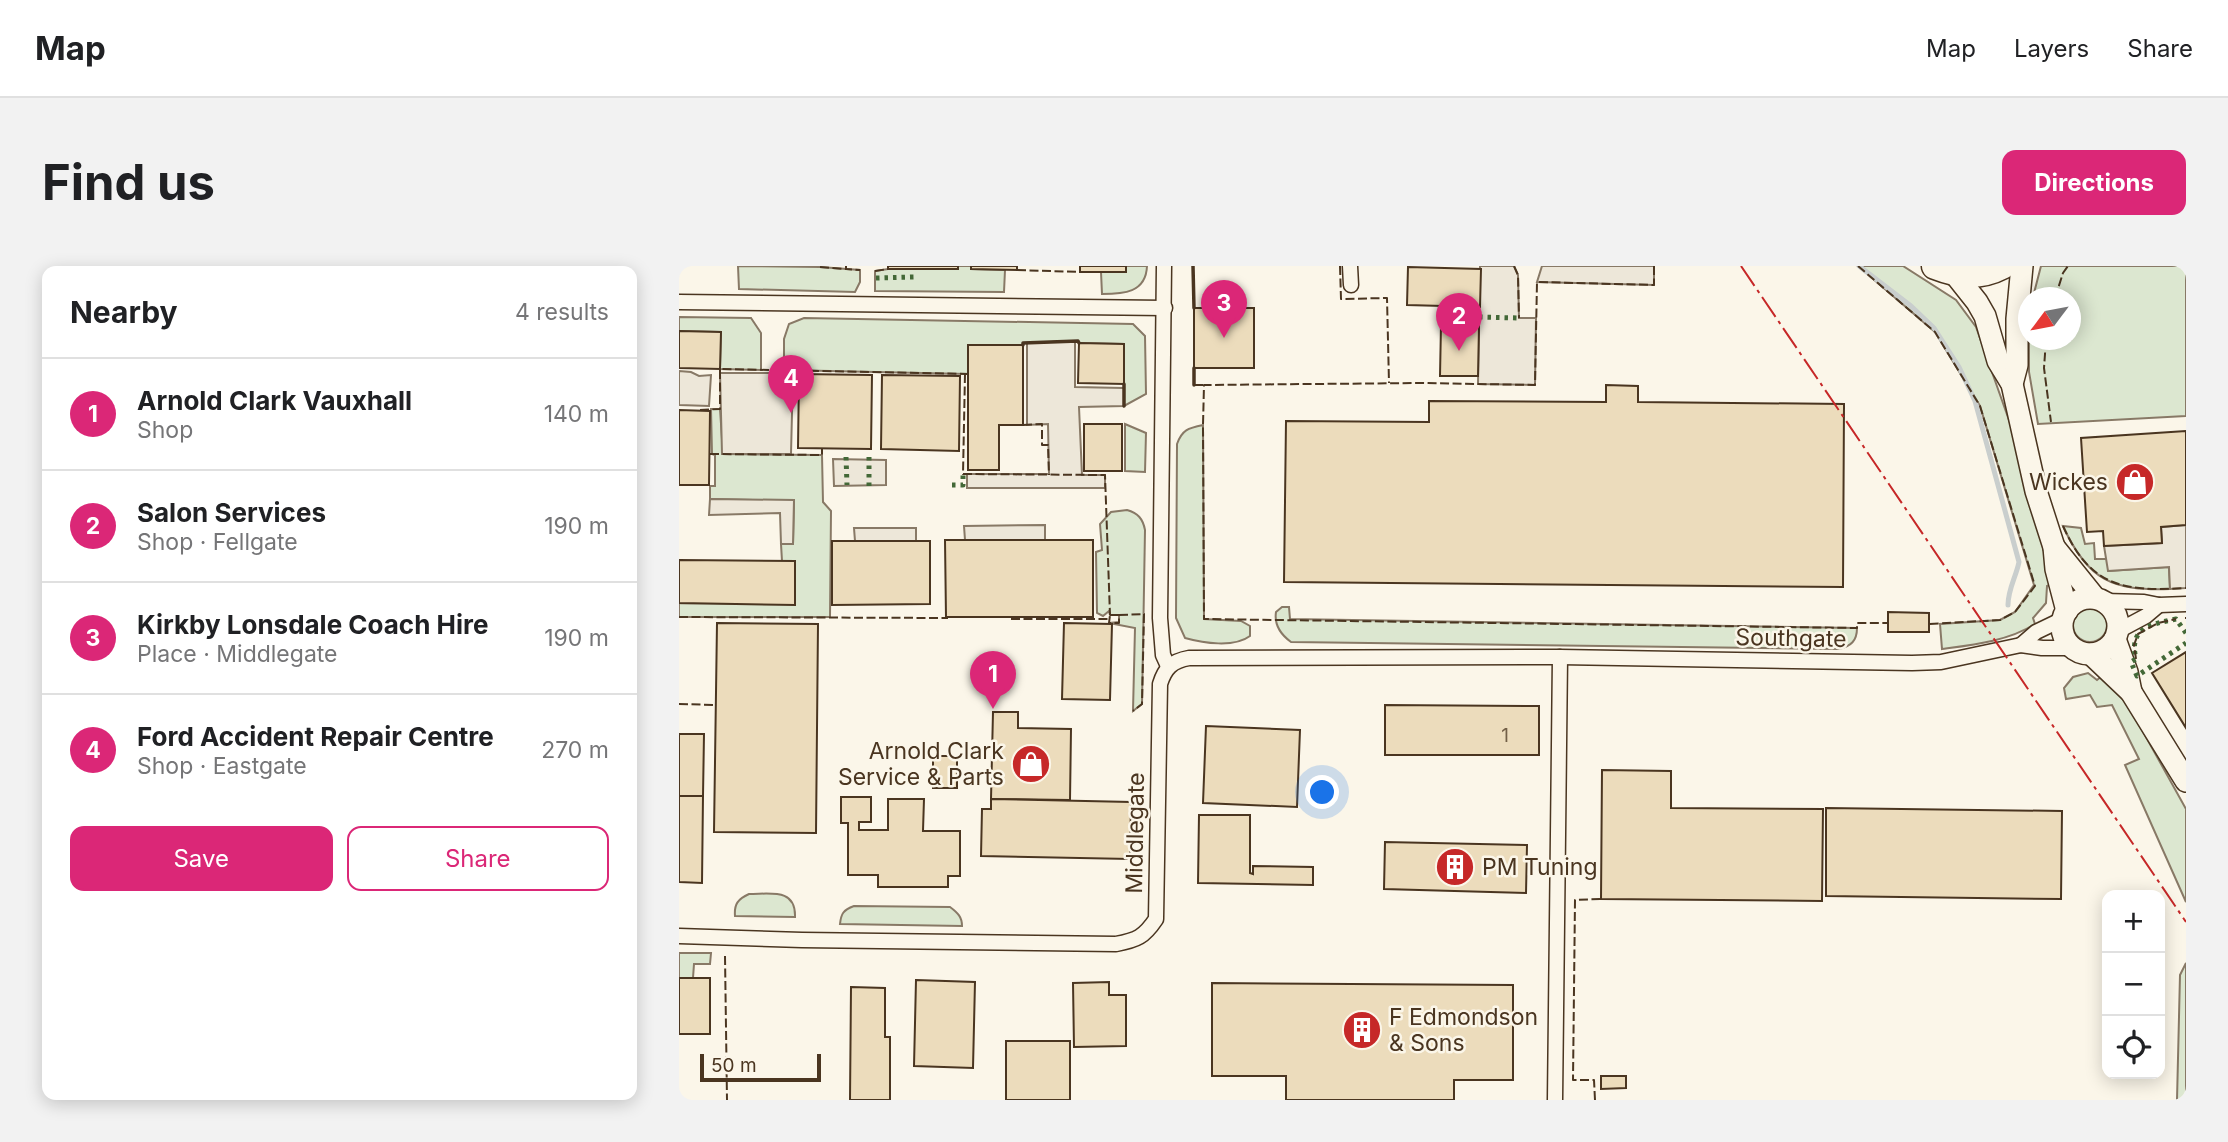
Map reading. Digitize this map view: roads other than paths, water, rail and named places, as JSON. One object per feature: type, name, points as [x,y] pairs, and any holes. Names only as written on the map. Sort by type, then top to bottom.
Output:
[{"type":"highway","points":[[1945,270],[1974,275],[2002,266]]},
{"type":"main road","points":[[2012,384],[2017,365],[2017,319],[2022,266]]},
{"type":"main road","points":[[1945,270],[1977,302],[1985,316],[1999,361],[2012,384],[2036,491],[2054,547],[2065,615],[2064,634],[2131,692],[2186,781]]},
{"type":"main road","points":[[2054,547],[2099,600],[2115,614],[2116,635],[2131,692]]},
{"type":"main road","points":[[2065,615],[2078,601],[2099,600]]},
{"type":"main road","points":[[2083,651],[2104,650],[2116,635]]},
{"type":"street","name":"Middlegate","points":[[679,936],[1103,943],[1136,940],[1149,929],[1156,919],[1160,684],[1168,666],[1163,655],[1160,618],[1164,266]]},
{"type":"street","points":[[1350,266],[1351,285]]},
{"type":"street","points":[[679,302],[1165,308]]},
{"type":"street","points":[[2099,600],[2144,602],[2159,606],[2186,604]]},
{"type":"street","points":[[2116,635],[2159,606]]},
{"type":"street","name":"Southgate","points":[[2021,645],[2035,632],[2065,615]]},
{"type":"street","name":"Southgate","points":[[1168,666],[1189,658],[1560,657],[1912,663],[1941,662],[2021,645],[2083,651]]},
{"type":"street","points":[[1555,1100],[1560,657]]},
{"type":"waterway","points":[[1859,266],[1911,306],[1934,328],[1959,367],[1975,401],[2019,562],[2008,605]]},
{"type":"place","name":"Kirkby Lonsdale Coach Hire","points":[[1224,338]]},
{"type":"place","name":"Salon Services","points":[[1459,351]]},
{"type":"place","name":"Ford Accident Repair Centre","points":[[791,413]]},
{"type":"place","name":"Wickes","points":[[2135,482]]},
{"type":"place","name":"Arnold Clark Vauxhall","points":[[993,709]]},
{"type":"place","name":"Arnold Clark Service & Parts","points":[[1031,764]]},
{"type":"place","name":"PM Tuning","points":[[1455,867]]},
{"type":"place","name":"F Edmondson & Sons","points":[[1362,1030]]}]
